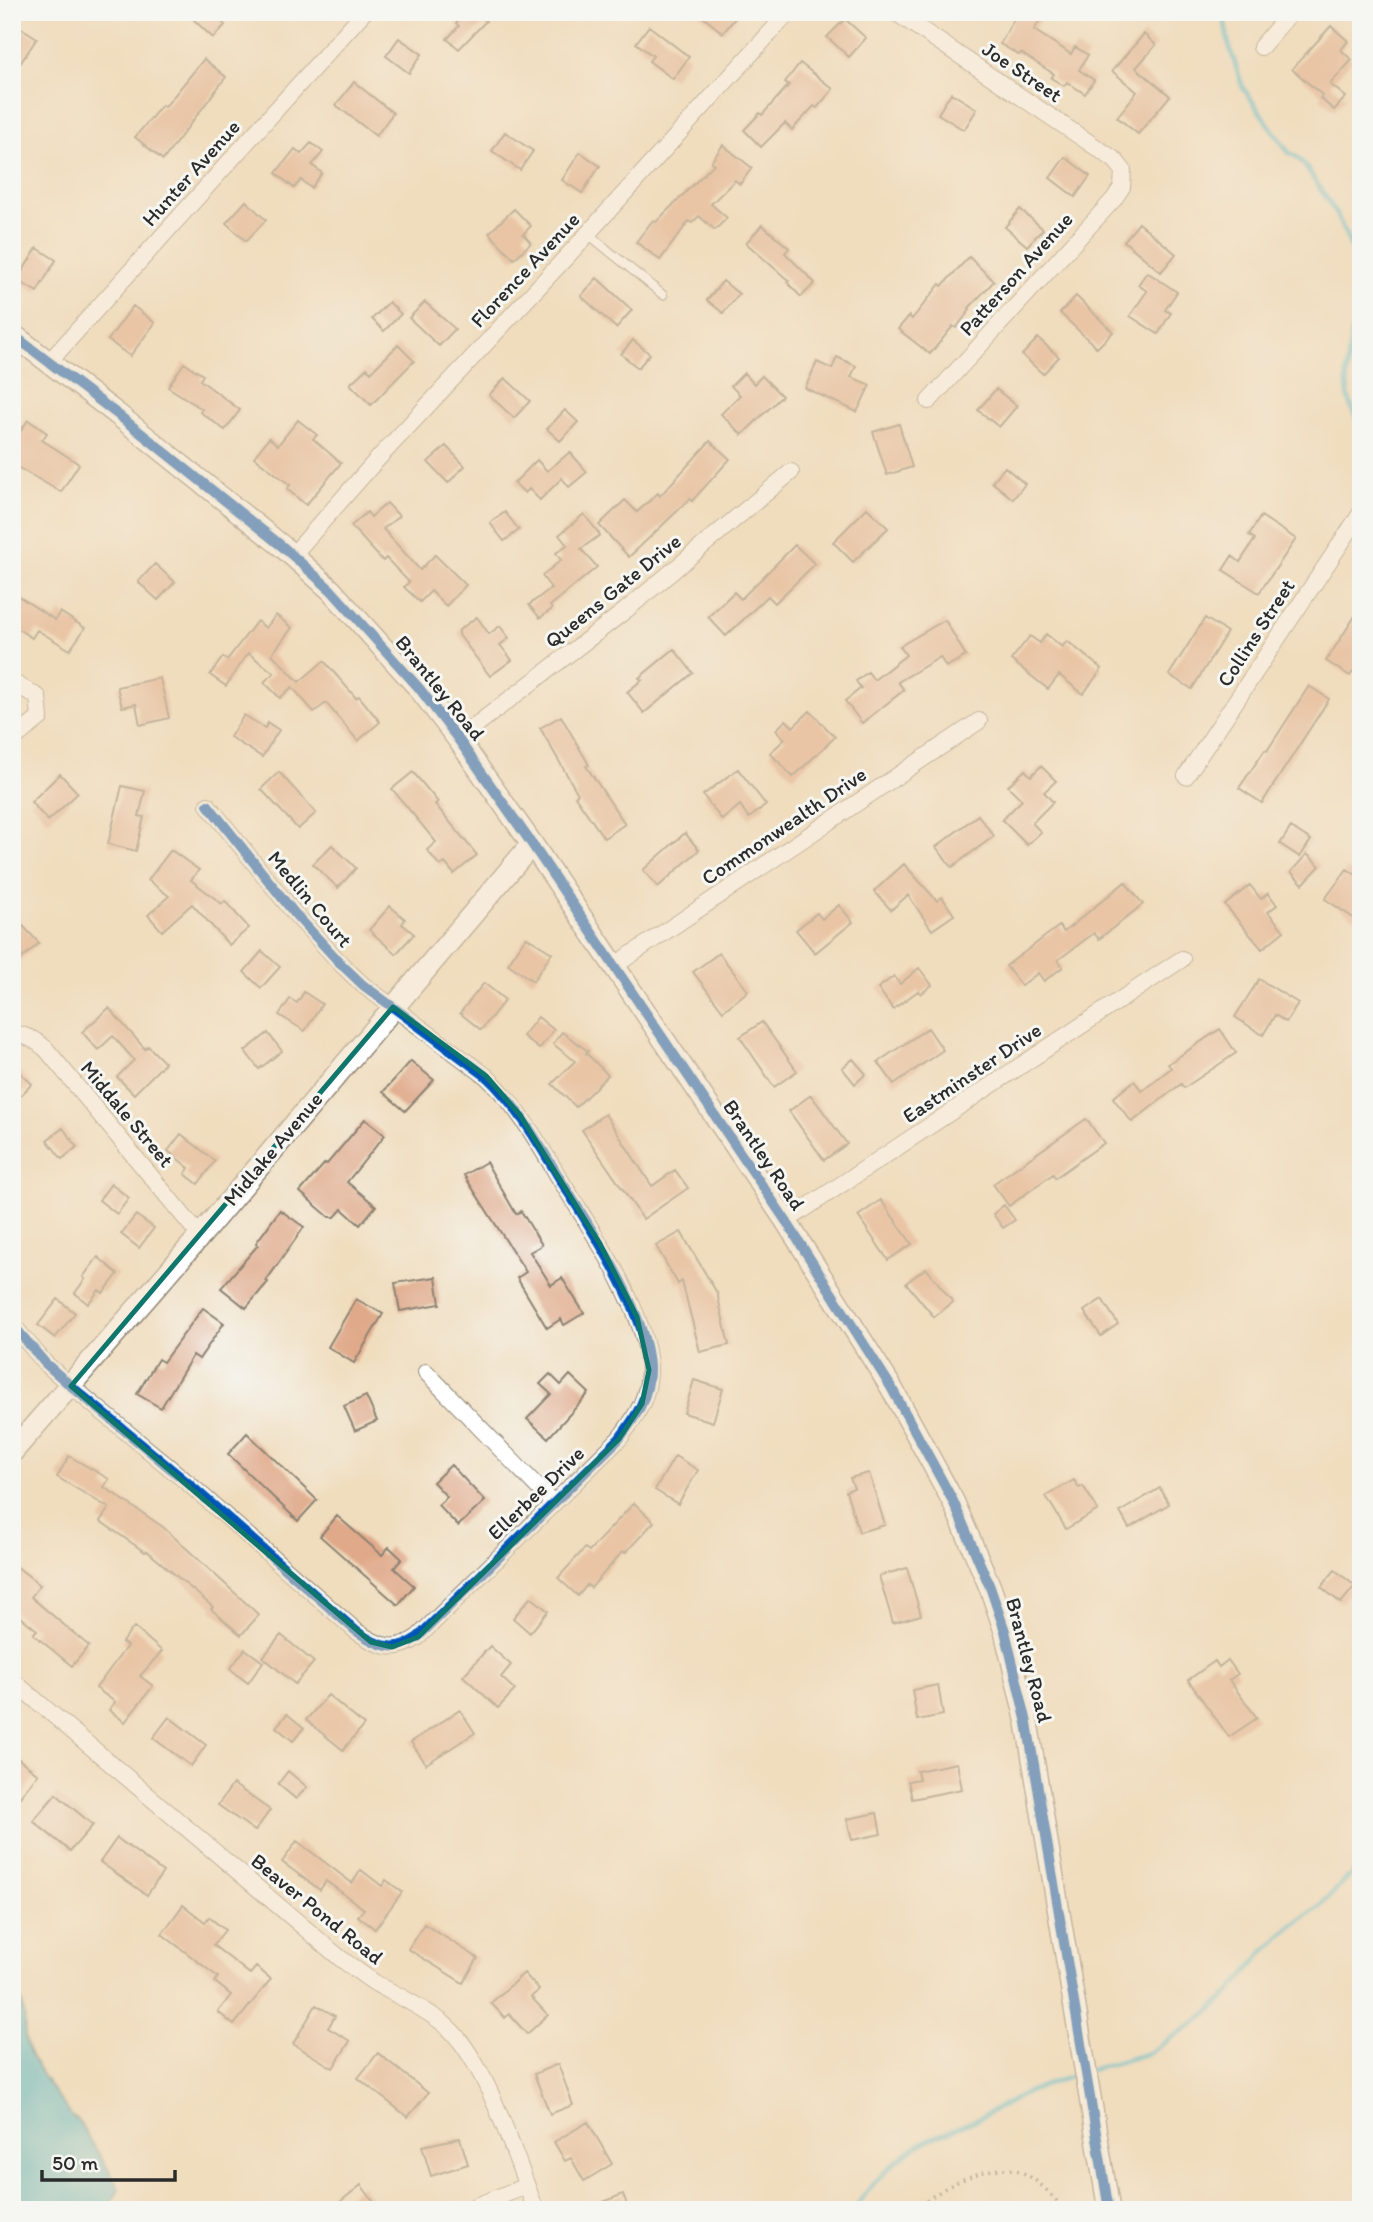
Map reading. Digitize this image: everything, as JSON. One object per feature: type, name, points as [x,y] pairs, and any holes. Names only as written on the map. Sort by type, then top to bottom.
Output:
[{"type":"street","name":"Hunter Avenue","points":[[49,362],[364,12]]},
{"type":"street","name":"Florence Avenue","points":[[292,556],[373,464],[588,234],[789,12]]},
{"type":"street","name":"Joe Street","points":[[895,12],[1115,160],[1123,170]]},
{"type":"street","points":[[1261,47],[1291,12]]},
{"type":"street","name":"Patterson Avenue","points":[[929,401],[1114,199],[1122,187],[1123,170]]},
{"type":"street","name":"Brantley Road","points":[[12,334],[117,414],[292,556],[331,590],[393,657],[458,739],[532,844],[786,1221],[891,1387],[953,1502],[990,1587],[1005,1631],[1027,1723],[1103,2208]]},
{"type":"street","name":"Queens Gate Drive","points":[[458,739],[626,610],[791,472]]},
{"type":"street","name":"Collins Street","points":[[1186,776],[1361,513]]},
{"type":"street","points":[[12,682],[38,697],[40,718],[12,740]]},
{"type":"street","name":"Commonwealth Drive","points":[[614,966],[979,720]]},
{"type":"street","name":"Medlin Court","points":[[208,805],[304,924],[356,979],[393,1007]]},
{"type":"street","name":"Midlake Avenue","points":[[12,1452],[200,1236],[532,844]]},
{"type":"street","name":"Eastminster Drive","points":[[786,1221],[1182,959]]},
{"type":"street","name":"Ellerbee Drive","points":[[12,1324],[46,1363],[71,1386],[356,1631],[371,1642],[392,1647],[405,1646],[418,1637],[619,1439],[642,1404],[647,1391],[648,1356],[637,1317],[600,1244],[520,1115],[502,1091],[441,1041],[393,1007]]},
{"type":"street","name":"Middale Street","points":[[12,1034],[29,1037],[46,1049],[200,1236]]},
{"type":"street","points":[[426,1372],[552,1503]]},
{"type":"street","name":"Beaver Pond Road","points":[[12,1680],[340,1958],[445,2025],[463,2043],[485,2081],[536,2210]]},
{"type":"street","points":[[466,2210],[526,2186]]},
{"type":"lane","points":[[588,234],[663,295]]},
{"type":"path","points":[[916,2210],[939,2189],[984,2173],[1010,2169],[1032,2178],[1064,2210]]},
{"type":"highlighted area","points":[[393,1007],[486,1076],[520,1115],[600,1244],[637,1317],[649,1370],[642,1404],[619,1439],[418,1637],[392,1647],[371,1642],[71,1386]]},
{"type":"water","points":[[12,1994],[21,1999],[26,2042],[34,2061],[72,2117],[78,2120],[117,2184],[119,2190],[106,2210],[12,2210]]},
{"type":"building","points":[[201,12],[211,12],[225,25],[213,38],[194,20]]},
{"type":"building","points":[[465,12],[476,12],[486,21],[459,49],[447,39],[459,26],[456,23]]},
{"type":"building","points":[[697,12],[740,12],[723,33]]},
{"type":"building","points":[[1018,12],[1027,12],[1040,20],[1034,30],[1071,54],[1075,47],[1088,55],[1079,70],[1094,80],[1085,94],[1067,82],[1064,86],[1051,78],[1054,74],[1021,53],[1019,55],[1000,44]]},
{"type":"building","points":[[845,19],[866,38],[849,57],[827,37]]},
{"type":"building","points":[[12,22],[37,38],[12,76]]},
{"type":"building","points":[[649,26],[689,57],[673,79],[649,61],[653,56],[636,43]]},
{"type":"building","points":[[1331,26],[1348,41],[1341,50],[1352,60],[1330,84],[1346,97],[1334,110],[1320,98],[1322,95],[1292,69]]},
{"type":"building","points":[[1144,34],[1156,45],[1136,68],[1170,96],[1138,134],[1117,117],[1137,92],[1112,71]]},
{"type":"building","points":[[399,38],[422,54],[409,73],[386,56]]},
{"type":"building","points":[[204,59],[226,77],[163,160],[135,137],[162,105],[165,107]]},
{"type":"building","points":[[800,63],[833,89],[817,108],[814,106],[792,130],[785,123],[761,147],[744,130],[760,113],[762,115],[789,85],[785,82]]},
{"type":"building","points":[[354,82],[393,113],[376,136],[336,105]]},
{"type":"building","points":[[951,93],[977,109],[964,130],[938,114]]},
{"type":"building","points":[[505,132],[533,151],[520,170],[492,151]]},
{"type":"building","points":[[311,143],[323,152],[312,165],[322,173],[311,188],[301,180],[294,188],[276,173],[295,149],[301,154]]},
{"type":"building","points":[[723,145],[752,168],[740,184],[735,180],[711,204],[727,218],[715,230],[699,216],[692,223],[689,221],[660,260],[636,242],[653,220],[656,222],[714,164],[711,162]]},
{"type":"building","points":[[580,152],[600,166],[582,193],[562,180]]},
{"type":"building","points":[[1065,157],[1090,176],[1075,197],[1050,178]]},
{"type":"building","points":[[246,201],[266,220],[246,241],[226,223]]},
{"type":"building","points":[[514,209],[531,226],[523,234],[531,243],[514,259],[489,233]]},
{"type":"building","points":[[1020,209],[1043,229],[1027,246],[1005,227]]},
{"type":"building","points":[[1139,223],[1176,254],[1161,272],[1124,241]]},
{"type":"building","points":[[762,225],[789,248],[785,253],[815,283],[801,297],[787,282],[789,281],[746,243]]},
{"type":"building","points":[[37,248],[56,260],[37,292],[17,280]]},
{"type":"building","points":[[969,257],[994,281],[969,308],[956,328],[953,326],[930,354],[898,329],[909,316],[912,319],[940,284],[942,286]]},
{"type":"building","points":[[1147,272],[1177,292],[1165,310],[1171,313],[1158,334],[1130,316],[1147,291],[1138,285]]},
{"type":"building","points":[[597,278],[632,310],[616,328],[581,296]]},
{"type":"building","points":[[723,281],[739,294],[723,313],[707,300]]},
{"type":"building","points":[[1076,296],[1113,332],[1097,348],[1060,313]]},
{"type":"building","points":[[389,302],[401,314],[384,331],[372,319]]},
{"type":"building","points":[[425,302],[455,329],[439,346],[409,318]]},
{"type":"building","points":[[133,306],[155,323],[130,356],[108,340]]},
{"type":"building","points":[[1038,338],[1059,357],[1043,374],[1022,355]]},
{"type":"building","points":[[633,340],[650,354],[638,368],[621,354]]},
{"type":"building","points":[[398,345],[414,361],[371,405],[350,384],[367,368],[371,372]]},
{"type":"building","points":[[837,357],[856,366],[851,377],[870,385],[857,412],[805,388],[817,362],[832,369]]},
{"type":"building","points":[[184,363],[203,375],[200,380],[240,410],[225,430],[200,412],[202,409],[168,387]]},
{"type":"building","points":[[744,373],[754,384],[762,376],[782,396],[742,435],[721,414],[740,395],[731,386]]},
{"type":"building","points":[[505,378],[530,401],[514,418],[489,395]]},
{"type":"building","points":[[996,389],[1017,406],[999,427],[978,410]]},
{"type":"building","points":[[565,410],[578,422],[560,441],[547,429]]},
{"type":"building","points":[[28,420],[47,433],[42,440],[79,464],[61,492],[12,464],[12,444]]},
{"type":"building","points":[[298,420],[317,435],[313,439],[341,463],[306,505],[287,489],[290,485],[254,457],[269,438],[278,445]]},
{"type":"building","points":[[899,424],[912,467],[887,475],[873,432]]},
{"type":"building","points":[[710,441],[730,459],[692,501],[690,499],[629,557],[599,525],[625,500],[637,512],[658,493],[660,496]]},
{"type":"building","points":[[446,446],[465,466],[448,483],[428,462]]},
{"type":"building","points":[[570,452],[587,472],[569,487],[562,478],[540,500],[529,489],[525,493],[514,483],[537,460],[547,471]]},
{"type":"building","points":[[1005,467],[1025,484],[1013,499],[992,482]]},
{"type":"building","points":[[387,503],[399,516],[383,529],[420,570],[435,555],[466,585],[446,606],[431,591],[420,602],[404,587],[409,582],[386,558],[383,561],[351,526],[367,512],[371,517]]},
{"type":"building","points":[[867,508],[888,528],[853,562],[833,542]]},
{"type":"building","points":[[505,512],[519,530],[504,541],[490,523]]},
{"type":"building","points":[[584,514],[600,535],[581,549],[597,567],[550,606],[552,609],[540,618],[529,605],[551,588],[542,576],[561,560],[556,553],[567,545],[559,535]]},
{"type":"building","points":[[1261,516],[1296,539],[1259,593],[1223,570],[1232,556],[1240,562],[1255,539],[1249,535]]},
{"type":"building","points":[[795,545],[815,564],[775,603],[768,596],[726,636],[708,617],[734,592],[741,599]]},
{"type":"building","points":[[155,564],[175,582],[158,600],[138,582]]},
{"type":"building","points":[[12,592],[55,620],[60,612],[85,628],[70,650],[37,630],[32,638],[12,625]]},
{"type":"building","points":[[1361,607],[1361,659],[1350,676],[1326,661]]},
{"type":"building","points":[[276,615],[292,628],[272,654],[299,682],[324,661],[356,698],[359,696],[380,722],[358,741],[326,703],[314,712],[292,687],[280,698],[264,682],[274,673],[248,653],[226,686],[210,675],[223,657],[227,660],[257,621],[266,628]]},
{"type":"building","points":[[477,617],[489,634],[500,626],[509,638],[500,645],[512,660],[490,676],[459,635],[459,630]]},
{"type":"building","points":[[1205,618],[1227,632],[1192,689],[1169,675]]},
{"type":"building","points":[[945,620],[966,656],[946,667],[940,657],[898,682],[904,690],[862,723],[845,701],[861,688],[856,681],[868,672],[874,680],[906,655],[900,646]]},
{"type":"building","points":[[1046,634],[1062,647],[1067,641],[1102,669],[1083,694],[1059,675],[1048,689],[1011,660],[1030,636],[1040,643]]},
{"type":"building","points":[[674,649],[693,673],[644,713],[627,692],[642,680],[639,678]]},
{"type":"building","points":[[160,678],[169,718],[140,725],[136,704],[122,707],[117,687]]},
{"type":"building","points":[[1309,686],[1329,699],[1262,803],[1239,788],[1265,750],[1267,751]]},
{"type":"building","points":[[810,711],[835,737],[793,777],[770,753],[785,739],[776,730],[786,720],[793,727]]},
{"type":"building","points":[[244,715],[265,728],[268,723],[279,730],[262,757],[230,737]]},
{"type":"building","points":[[561,716],[589,765],[586,766],[625,824],[604,838],[575,796],[578,794],[540,728]]},
{"type":"building","points":[[1041,766],[1056,781],[1044,792],[1053,802],[1032,823],[1041,832],[1027,845],[1002,820],[1022,800],[1008,786],[1025,770],[1031,776]]},
{"type":"building","points":[[738,769],[766,805],[749,818],[740,805],[722,820],[703,795]]},
{"type":"building","points":[[279,772],[316,813],[298,829],[261,789]]},
{"type":"building","points":[[413,772],[438,802],[435,804],[477,855],[454,874],[445,863],[440,866],[427,850],[436,842],[392,789]]},
{"type":"building","points":[[60,774],[78,793],[48,821],[31,802]]},
{"type":"building","points":[[122,786],[145,791],[139,816],[144,817],[136,851],[108,844]]},
{"type":"building","points":[[978,815],[994,836],[952,867],[936,847]]},
{"type":"building","points":[[1291,827],[1311,840],[1300,857],[1280,844]]},
{"type":"building","points":[[685,833],[699,850],[658,887],[643,870]]},
{"type":"building","points":[[332,845],[356,868],[338,888],[313,864]]},
{"type":"building","points":[[171,850],[199,870],[191,880],[222,904],[225,901],[249,928],[229,945],[192,904],[162,931],[148,915],[169,896],[148,880]]},
{"type":"building","points":[[1307,854],[1320,866],[1303,884],[1291,872]]},
{"type":"building","points":[[904,864],[937,901],[942,897],[954,915],[932,930],[908,895],[891,910],[874,891]]},
{"type":"building","points":[[1347,869],[1361,878],[1361,911],[1355,919],[1325,899]]},
{"type":"building","points":[[1125,882],[1143,904],[1099,939],[1094,933],[1058,960],[1063,967],[1044,981],[1038,973],[1021,986],[1006,966],[1059,926],[1064,932]]},
{"type":"building","points":[[1250,885],[1261,899],[1268,893],[1277,905],[1268,912],[1284,931],[1262,949],[1225,905]]},
{"type":"building","points":[[839,905],[853,922],[815,953],[796,930],[817,913],[822,919]]},
{"type":"building","points":[[390,906],[405,919],[402,924],[414,934],[396,954],[369,930]]},
{"type":"building","points":[[12,914],[39,943],[20,960],[12,952]]},
{"type":"building","points":[[526,937],[552,953],[533,981],[508,964]]},
{"type":"building","points":[[262,951],[280,967],[261,988],[244,972]]},
{"type":"building","points":[[719,953],[748,991],[723,1011],[693,972]]},
{"type":"building","points":[[919,968],[932,985],[921,994],[918,991],[893,1009],[878,988],[894,976],[900,984]]},
{"type":"building","points":[[1259,979],[1298,1003],[1286,1022],[1275,1015],[1263,1035],[1235,1017]]},
{"type":"building","points":[[484,983],[505,1000],[481,1030],[460,1013]]},
{"type":"building","points":[[304,992],[322,1004],[305,1031],[279,1015],[290,999],[297,1003]]},
{"type":"building","points":[[109,1008],[145,1049],[148,1046],[165,1063],[134,1094],[117,1077],[134,1060],[113,1036],[98,1050],[82,1032]]},
{"type":"building","points":[[538,1017],[554,1030],[539,1049],[523,1036]]},
{"type":"building","points":[[762,1022],[797,1071],[774,1087],[740,1037]]},
{"type":"building","points":[[928,1028],[943,1050],[894,1084],[878,1062]]},
{"type":"building","points":[[1220,1029],[1236,1053],[1184,1088],[1181,1084],[1132,1122],[1113,1098],[1134,1081],[1142,1091],[1171,1068],[1168,1064]]},
{"type":"building","points":[[562,1032],[588,1051],[586,1053],[608,1075],[576,1107],[552,1084],[575,1061],[553,1044]]},
{"type":"building","points":[[268,1033],[282,1051],[259,1069],[245,1051]]},
{"type":"building","points":[[853,1059],[866,1074],[855,1084],[842,1068]]},
{"type":"building","points":[[411,1061],[434,1080],[405,1111],[383,1092]]},
{"type":"building","points":[[12,1065],[32,1084],[12,1104]]},
{"type":"building","points":[[811,1095],[847,1144],[824,1160],[789,1111]]},
{"type":"building","points":[[605,1114],[652,1186],[675,1170],[688,1188],[643,1219],[582,1130]]},
{"type":"building","points":[[365,1119],[385,1135],[347,1182],[376,1206],[360,1225],[342,1209],[335,1217],[329,1217],[300,1192]]},
{"type":"building","points":[[1086,1119],[1104,1143],[1055,1178],[1053,1174],[1009,1206],[993,1184]]},
{"type":"building","points":[[63,1128],[77,1147],[62,1159],[47,1140]]},
{"type":"building","points":[[181,1134],[215,1161],[198,1184],[185,1174],[189,1168],[168,1151]]},
{"type":"building","points":[[486,1162],[516,1214],[521,1211],[542,1245],[530,1252],[551,1285],[562,1278],[584,1313],[564,1325],[561,1319],[547,1328],[517,1278],[526,1272],[464,1175]]},
{"type":"building","points":[[111,1184],[129,1198],[117,1214],[99,1200]]},
{"type":"building","points":[[881,1200],[912,1244],[888,1260],[858,1216]]},
{"type":"building","points":[[1004,1205],[1015,1220],[1003,1228],[993,1214]]},
{"type":"building","points":[[280,1210],[304,1227],[266,1281],[268,1282],[246,1308],[221,1288],[258,1245],[256,1243]]},
{"type":"building","points":[[136,1215],[154,1228],[139,1248],[121,1234]]},
{"type":"building","points":[[681,1232],[717,1293],[729,1345],[700,1352],[682,1281],[678,1284],[656,1246]]},
{"type":"building","points":[[98,1257],[118,1274],[103,1293],[99,1290],[88,1304],[75,1293]]},
{"type":"building","points":[[926,1268],[953,1302],[934,1317],[906,1283]]},
{"type":"building","points":[[436,1277],[440,1304],[400,1311],[395,1283]]},
{"type":"building","points":[[58,1299],[75,1313],[55,1338],[38,1325]]},
{"type":"building","points":[[356,1299],[383,1314],[354,1363],[328,1347]]},
{"type":"building","points":[[1102,1299],[1118,1324],[1101,1336],[1084,1311]]},
{"type":"building","points":[[203,1308],[224,1323],[199,1359],[193,1355],[161,1408],[137,1394],[158,1359],[163,1362]]},
{"type":"building","points":[[550,1374],[561,1385],[570,1375],[589,1393],[548,1438],[527,1419],[551,1394],[540,1384]]},
{"type":"building","points":[[694,1380],[723,1389],[713,1422],[684,1413]]},
{"type":"building","points":[[366,1396],[377,1421],[355,1431],[344,1406]]},
{"type":"building","points":[[247,1433],[317,1500],[298,1521],[228,1454]]},
{"type":"building","points":[[69,1456],[109,1479],[104,1487],[163,1527],[259,1615],[241,1635],[211,1609],[213,1607],[147,1551],[100,1521],[109,1508],[57,1477]]},
{"type":"building","points":[[675,1456],[698,1470],[678,1504],[655,1490]]},
{"type":"building","points":[[451,1465],[485,1501],[458,1526],[438,1505],[447,1497],[433,1482]]},
{"type":"building","points":[[869,1473],[885,1525],[859,1532],[846,1491],[854,1488],[850,1478]]},
{"type":"building","points":[[1074,1480],[1079,1488],[1083,1486],[1098,1510],[1066,1529],[1046,1496]]},
{"type":"building","points":[[1160,1488],[1169,1504],[1129,1528],[1120,1512]]},
{"type":"building","points":[[634,1503],[654,1522],[625,1553],[623,1551],[591,1588],[587,1585],[578,1596],[558,1578],[585,1548],[589,1551]]},
{"type":"building","points":[[337,1516],[382,1555],[389,1547],[402,1559],[394,1568],[414,1586],[398,1605],[320,1536]]},
{"type":"building","points":[[12,1563],[40,1585],[31,1597],[89,1646],[72,1666],[33,1634],[37,1630],[12,1610]]},
{"type":"building","points":[[907,1568],[921,1615],[893,1623],[879,1576]]},
{"type":"building","points":[[1335,1570],[1355,1586],[1341,1603],[1321,1587]]},
{"type":"building","points":[[531,1597],[548,1611],[530,1633],[513,1618]]},
{"type":"building","points":[[134,1627],[162,1651],[140,1676],[153,1686],[125,1722],[109,1710],[115,1702],[96,1688],[127,1646],[122,1642]]},
{"type":"building","points":[[281,1635],[314,1662],[295,1684],[263,1657]]},
{"type":"building","points":[[490,1646],[511,1665],[501,1677],[515,1690],[498,1708],[463,1676]]},
{"type":"building","points":[[245,1649],[263,1662],[248,1683],[230,1669]]},
{"type":"building","points":[[1228,1660],[1238,1674],[1229,1680],[1257,1718],[1229,1737],[1188,1680],[1215,1661],[1219,1667]]},
{"type":"building","points":[[938,1685],[943,1715],[917,1720],[912,1690]]},
{"type":"building","points":[[328,1695],[364,1725],[343,1750],[306,1720]]},
{"type":"building","points":[[460,1710],[475,1733],[426,1764],[411,1742]]},
{"type":"building","points":[[287,1714],[304,1728],[293,1741],[276,1727]]},
{"type":"building","points":[[169,1717],[206,1745],[191,1766],[153,1738]]},
{"type":"building","points":[[12,1754],[38,1774],[12,1807]]},
{"type":"building","points":[[957,1763],[962,1789],[912,1799],[908,1781],[919,1779],[917,1771]]},
{"type":"building","points":[[288,1771],[307,1787],[296,1799],[278,1784]]},
{"type":"building","points":[[233,1784],[270,1810],[255,1831],[218,1805]]},
{"type":"building","points":[[56,1794],[93,1825],[70,1851],[33,1821]]},
{"type":"building","points":[[877,1813],[881,1834],[852,1840],[847,1819]]},
{"type":"building","points":[[117,1838],[163,1872],[147,1895],[100,1862]]},
{"type":"building","points":[[297,1841],[352,1883],[361,1870],[382,1886],[386,1880],[402,1892],[375,1929],[358,1916],[364,1909],[326,1881],[320,1890],[282,1862]]},
{"type":"building","points":[[183,1905],[205,1922],[209,1917],[225,1930],[213,1945],[250,1974],[256,1967],[271,1979],[234,2025],[218,2012],[231,1995],[215,1982],[218,1977],[162,1934]]},
{"type":"building","points":[[424,1924],[478,1958],[463,1983],[408,1949]]},
{"type":"building","points":[[524,1973],[539,1990],[531,1997],[548,2015],[527,2034],[509,2014],[505,2018],[491,2003]]},
{"type":"building","points":[[316,2005],[335,2016],[328,2028],[350,2041],[333,2068],[293,2044]]},
{"type":"building","points":[[378,2053],[428,2093],[408,2117],[358,2078]]},
{"type":"building","points":[[558,2064],[573,2105],[550,2114],[534,2074]]},
{"type":"building","points":[[588,2122],[612,2164],[584,2181],[571,2158],[565,2161],[554,2142]]},
{"type":"building","points":[[460,2138],[468,2164],[431,2176],[422,2146]]},
{"type":"building","points":[[361,2185],[380,2210],[330,2210]]},
{"type":"building","points":[[623,2194],[629,2210],[586,2210],[586,2209]]},
{"type":"waterway","points":[[1223,12],[1229,45],[1243,88],[1289,153],[1308,171],[1333,208],[1351,248],[1359,292],[1348,359],[1347,386],[1349,400],[1361,426]]},
{"type":"waterway","points":[[1090,2070],[1149,2053],[1200,2019],[1227,1996],[1262,1954],[1290,1927],[1319,1907],[1361,1864]]},
{"type":"waterway","points":[[855,2210],[877,2180],[918,2145],[980,2118],[1030,2091],[1081,2073]]},
{"type":"cycle path","points":[[12,334],[283,547],[331,590],[419,688],[532,844],[786,1221],[891,1387],[953,1501],[990,1587],[1005,1631],[1027,1723],[1109,2210]]},
{"type":"cycle path","points":[[12,1324],[45,1363],[188,1483],[356,1631],[387,1646],[402,1645],[418,1637],[619,1439],[644,1397],[649,1378],[646,1346],[629,1297],[602,1248],[519,1114],[486,1076],[363,985],[342,965],[295,914],[208,805]]}]
